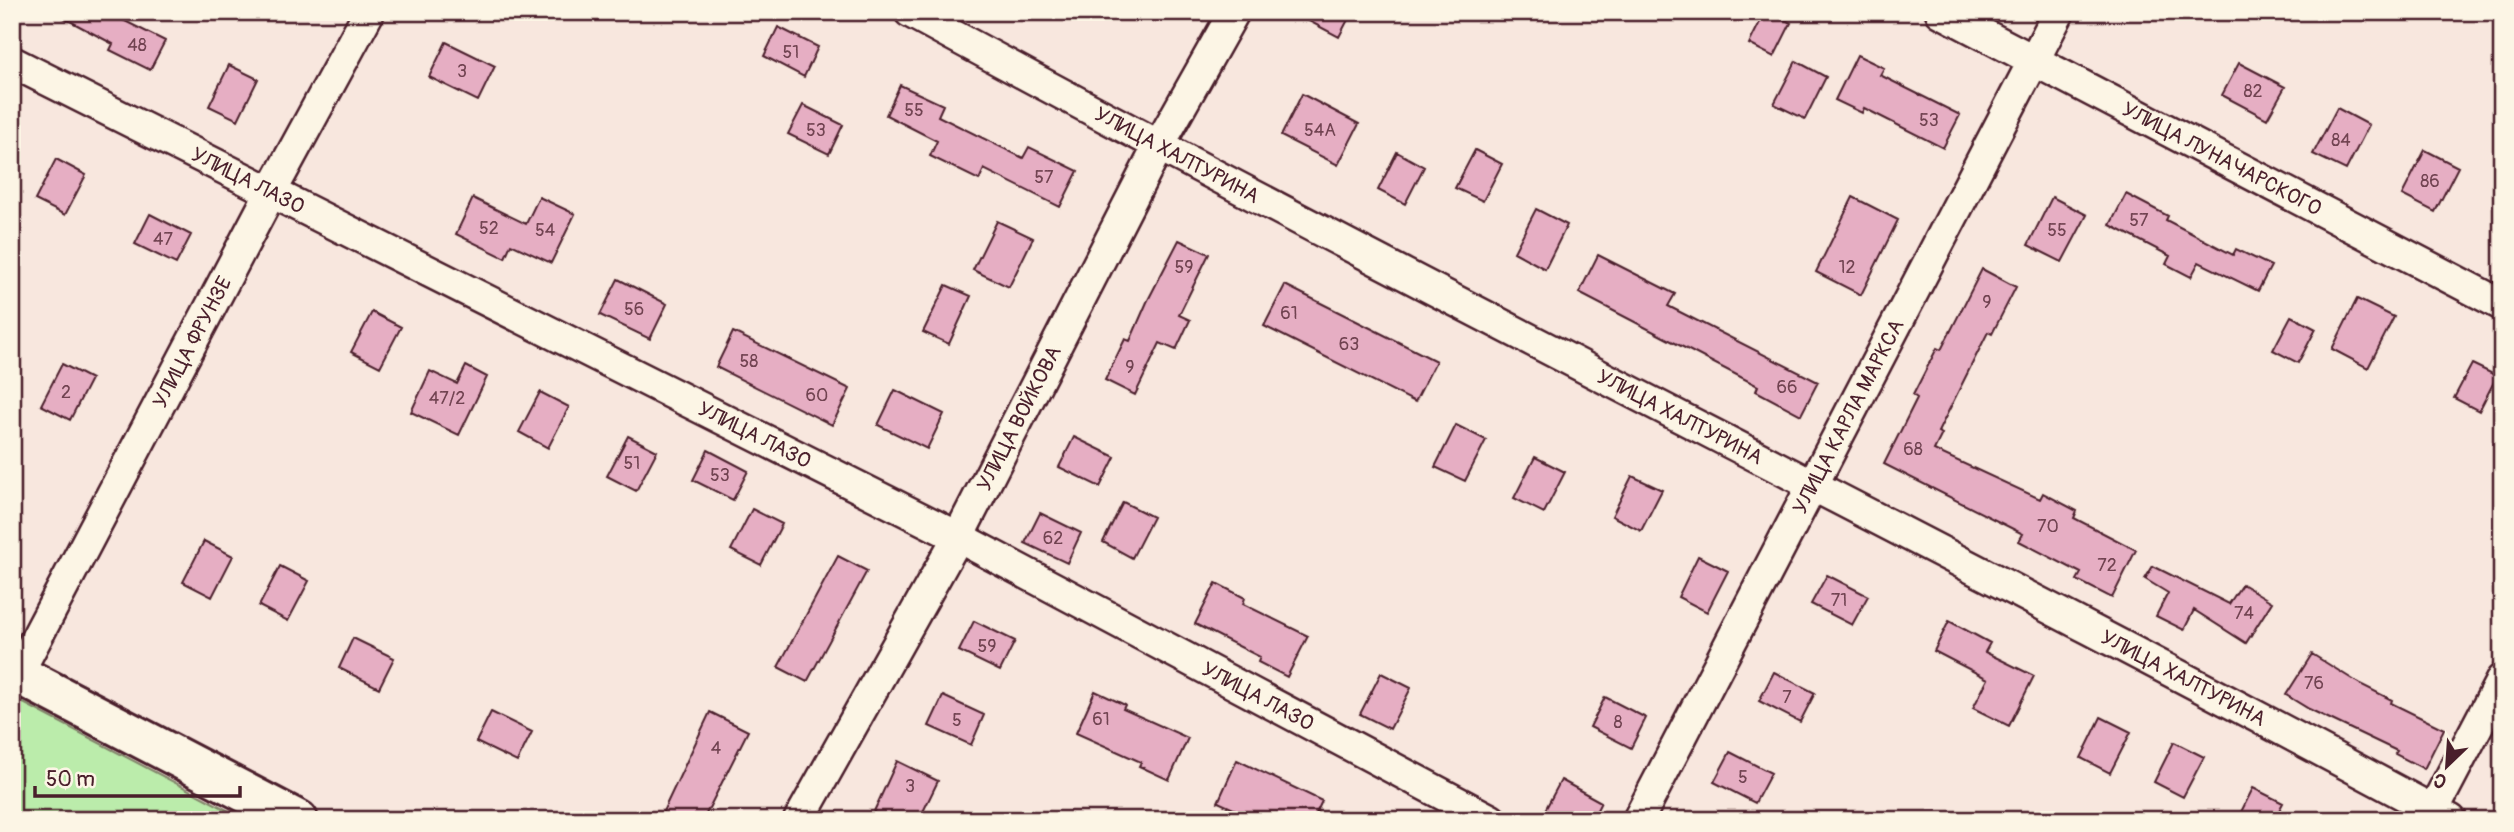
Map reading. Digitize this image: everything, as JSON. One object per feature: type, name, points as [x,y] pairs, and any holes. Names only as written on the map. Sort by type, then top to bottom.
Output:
[{"type":"street","name":"УЛИЦА ФРУНЗЕ","points":[[15,672],[369,12]]},
{"type":"street","name":"УЛИЦА ХАЛТУРИНА","points":[[910,12],[1158,147],[1814,484],[2437,816]]},
{"type":"street","name":"УЛИЦА ВОЙКОВА","points":[[799,820],[958,537],[1158,147],[1234,12]]},
{"type":"street","name":"УЛИЦА ЛУНАЧАРСКОГО","points":[[1941,12],[2502,305]]},
{"type":"street","name":"УЛИЦА КАРЛА МАРКСА","points":[[1638,820],[2059,12]]},
{"type":"street","name":"УЛИЦА ЛАЗО","points":[[12,62],[958,537],[1491,820]]},
{"type":"street","points":[[15,672],[298,820]]},
{"type":"street","points":[[2437,816],[2502,679]]},
{"type":"green space","points":[[12,697],[246,820],[12,820]]},
{"type":"building","points":[[53,12],[107,12],[165,41],[150,70],[110,50],[113,44]]},
{"type":"building","points":[[1292,12],[1352,12],[1339,37]]},
{"type":"building","points":[[1765,12],[1791,23],[1774,57],[1749,44]]},
{"type":"building","points":[[778,27],[818,47],[804,77],[764,56]]},
{"type":"building","points":[[446,42],[495,66],[478,101],[429,77]]},
{"type":"building","points":[[1857,55],[1884,68],[1880,75],[1960,115],[1943,148],[1864,108],[1862,113],[1835,100]]},
{"type":"building","points":[[1796,61],[1826,77],[1805,119],[1774,104]]},
{"type":"building","points":[[2239,63],[2285,87],[2267,119],[2222,95]]},
{"type":"building","points":[[229,65],[258,79],[238,120],[209,106]]},
{"type":"building","points":[[900,85],[943,105],[938,116],[1023,158],[1029,147],[1078,171],[1060,207],[984,169],[979,180],[930,156],[937,141],[886,115]]},
{"type":"building","points":[[1302,94],[1359,124],[1338,165],[1281,136]]},
{"type":"building","points":[[803,105],[843,125],[829,154],[788,134]]},
{"type":"building","points":[[2337,108],[2369,125],[2346,170],[2313,154]]},
{"type":"building","points":[[1475,150],[1502,164],[1483,201],[1455,188]]},
{"type":"building","points":[[2425,150],[2458,167],[2435,212],[2402,195]]},
{"type":"building","points":[[1397,152],[1424,167],[1405,204],[1378,190]]},
{"type":"building","points":[[56,159],[86,175],[65,215],[35,200]]},
{"type":"building","points":[[2126,194],[2168,216],[2166,220],[2233,255],[2236,249],[2271,266],[2258,291],[2199,262],[2191,277],[2166,264],[2170,256],[2110,225]]},
{"type":"building","points":[[539,197],[575,214],[551,263],[511,244],[505,258],[456,234],[473,198],[526,224]]},
{"type":"building","points":[[1853,197],[1898,220],[1861,295],[1816,272]]},
{"type":"building","points":[[2052,197],[2087,215],[2062,262],[2028,245]]},
{"type":"building","points":[[1536,209],[1567,225],[1545,269],[1514,252]]},
{"type":"building","points":[[150,214],[191,235],[176,264],[135,244]]},
{"type":"building","points":[[997,221],[1033,238],[1009,287],[973,270]]},
{"type":"building","points":[[1179,240],[1209,254],[1179,315],[1190,320],[1176,350],[1160,343],[1135,395],[1105,380],[1125,339],[1130,341]]},
{"type":"building","points":[[1598,255],[1675,294],[1668,306],[1818,382],[1801,415],[1756,391],[1758,386],[1579,293]]},
{"type":"building","points":[[1982,269],[2016,287],[1992,334],[1988,332],[1938,432],[1942,434],[1934,450],[2040,499],[2043,493],[2077,511],[2074,518],[2136,550],[2112,598],[2077,580],[2081,573],[2019,541],[2023,534],[1884,464],[1917,398],[1913,395],[1937,348],[1941,350]]},
{"type":"building","points":[[618,279],[667,304],[650,339],[600,315]]},
{"type":"building","points":[[946,285],[971,296],[949,344],[923,332]]},
{"type":"building","points":[[1285,285],[1436,361],[1415,402],[1264,326]]},
{"type":"building","points":[[2357,299],[2394,317],[2368,368],[2332,349]]},
{"type":"building","points":[[372,312],[401,327],[380,367],[351,352]]},
{"type":"building","points":[[2291,316],[2316,329],[2298,363],[2273,350]]},
{"type":"building","points":[[733,332],[850,389],[832,425],[716,367]]},
{"type":"building","points":[[62,364],[91,379],[70,420],[41,405]]},
{"type":"building","points":[[2472,364],[2497,376],[2479,411],[2454,398]]},
{"type":"building","points":[[466,366],[487,377],[459,435],[411,412],[430,371],[457,384]]},
{"type":"building","points":[[895,390],[944,414],[927,449],[878,425]]},
{"type":"building","points":[[540,392],[569,407],[548,448],[519,432]]},
{"type":"building","points":[[1456,425],[1486,440],[1465,481],[1435,467]]},
{"type":"building","points":[[628,436],[657,451],[636,491],[607,476]]},
{"type":"building","points":[[1074,437],[1115,457],[1100,487],[1059,467]]},
{"type":"building","points":[[708,450],[748,471],[733,500],[693,480]]},
{"type":"building","points":[[1535,457],[1565,472],[1544,513],[1514,498]]},
{"type":"building","points":[[1632,476],[1662,490],[1641,531],[1612,516]]},
{"type":"building","points":[[1123,502],[1153,517],[1132,558],[1103,542]]},
{"type":"building","points":[[752,509],[782,524],[761,565],[731,550]]},
{"type":"building","points":[[1040,513],[1081,533],[1067,563],[1025,543]]},
{"type":"building","points":[[204,541],[233,556],[212,597],[183,582]]},
{"type":"building","points":[[838,556],[867,571],[807,682],[778,667]]},
{"type":"building","points":[[1698,556],[1728,571],[1707,612],[1678,597]]},
{"type":"building","points":[[280,566],[309,581],[288,621],[259,606]]},
{"type":"building","points":[[2153,566],[2229,604],[2242,584],[2272,602],[2246,643],[2194,610],[2184,630],[2156,616],[2168,593],[2145,579]]},
{"type":"building","points":[[1827,575],[1868,596],[1852,625],[1811,604]]},
{"type":"building","points":[[1216,583],[1245,598],[1243,604],[1308,636],[1287,677],[1258,662],[1260,657],[1195,624]]},
{"type":"building","points":[[974,621],[1015,641],[1000,671],[959,651]]},
{"type":"building","points":[[1949,621],[1990,643],[1985,652],[2034,676],[2009,726],[1973,708],[1988,679],[1934,651]]},
{"type":"building","points":[[353,638],[394,658],[379,688],[339,668]]},
{"type":"building","points":[[2312,654],[2392,700],[2391,703],[2444,729],[2424,769],[2395,754],[2397,751],[2309,709],[2286,695]]},
{"type":"building","points":[[1774,672],[1815,693],[1800,722],[1759,701]]},
{"type":"building","points":[[1381,673],[1411,688],[1390,729],[1360,714]]},
{"type":"building","points":[[1095,691],[1125,705],[1123,709],[1188,738],[1169,780],[1139,766],[1141,762],[1076,733]]},
{"type":"building","points":[[943,696],[984,715],[971,745],[929,726]]},
{"type":"building","points":[[1605,697],[1646,718],[1631,748],[1590,727]]},
{"type":"building","points":[[491,712],[532,732],[517,762],[476,742]]},
{"type":"building","points":[[710,712],[748,731],[703,820],[659,820]]},
{"type":"building","points":[[2101,717],[2131,732],[2110,773],[2081,758]]},
{"type":"building","points":[[2174,742],[2204,757],[2183,797],[2154,782]]},
{"type":"building","points":[[1730,752],[1771,773],[1755,803],[1714,782]]},
{"type":"building","points":[[1237,760],[1322,801],[1313,820],[1258,820],[1218,802]]},
{"type":"building","points":[[897,761],[938,781],[919,820],[870,820]]},
{"type":"building","points":[[1561,780],[1601,802],[1592,820],[1564,820],[1545,810]]},
{"type":"building","points":[[2253,788],[2283,803],[2274,820],[2237,820]]}]
